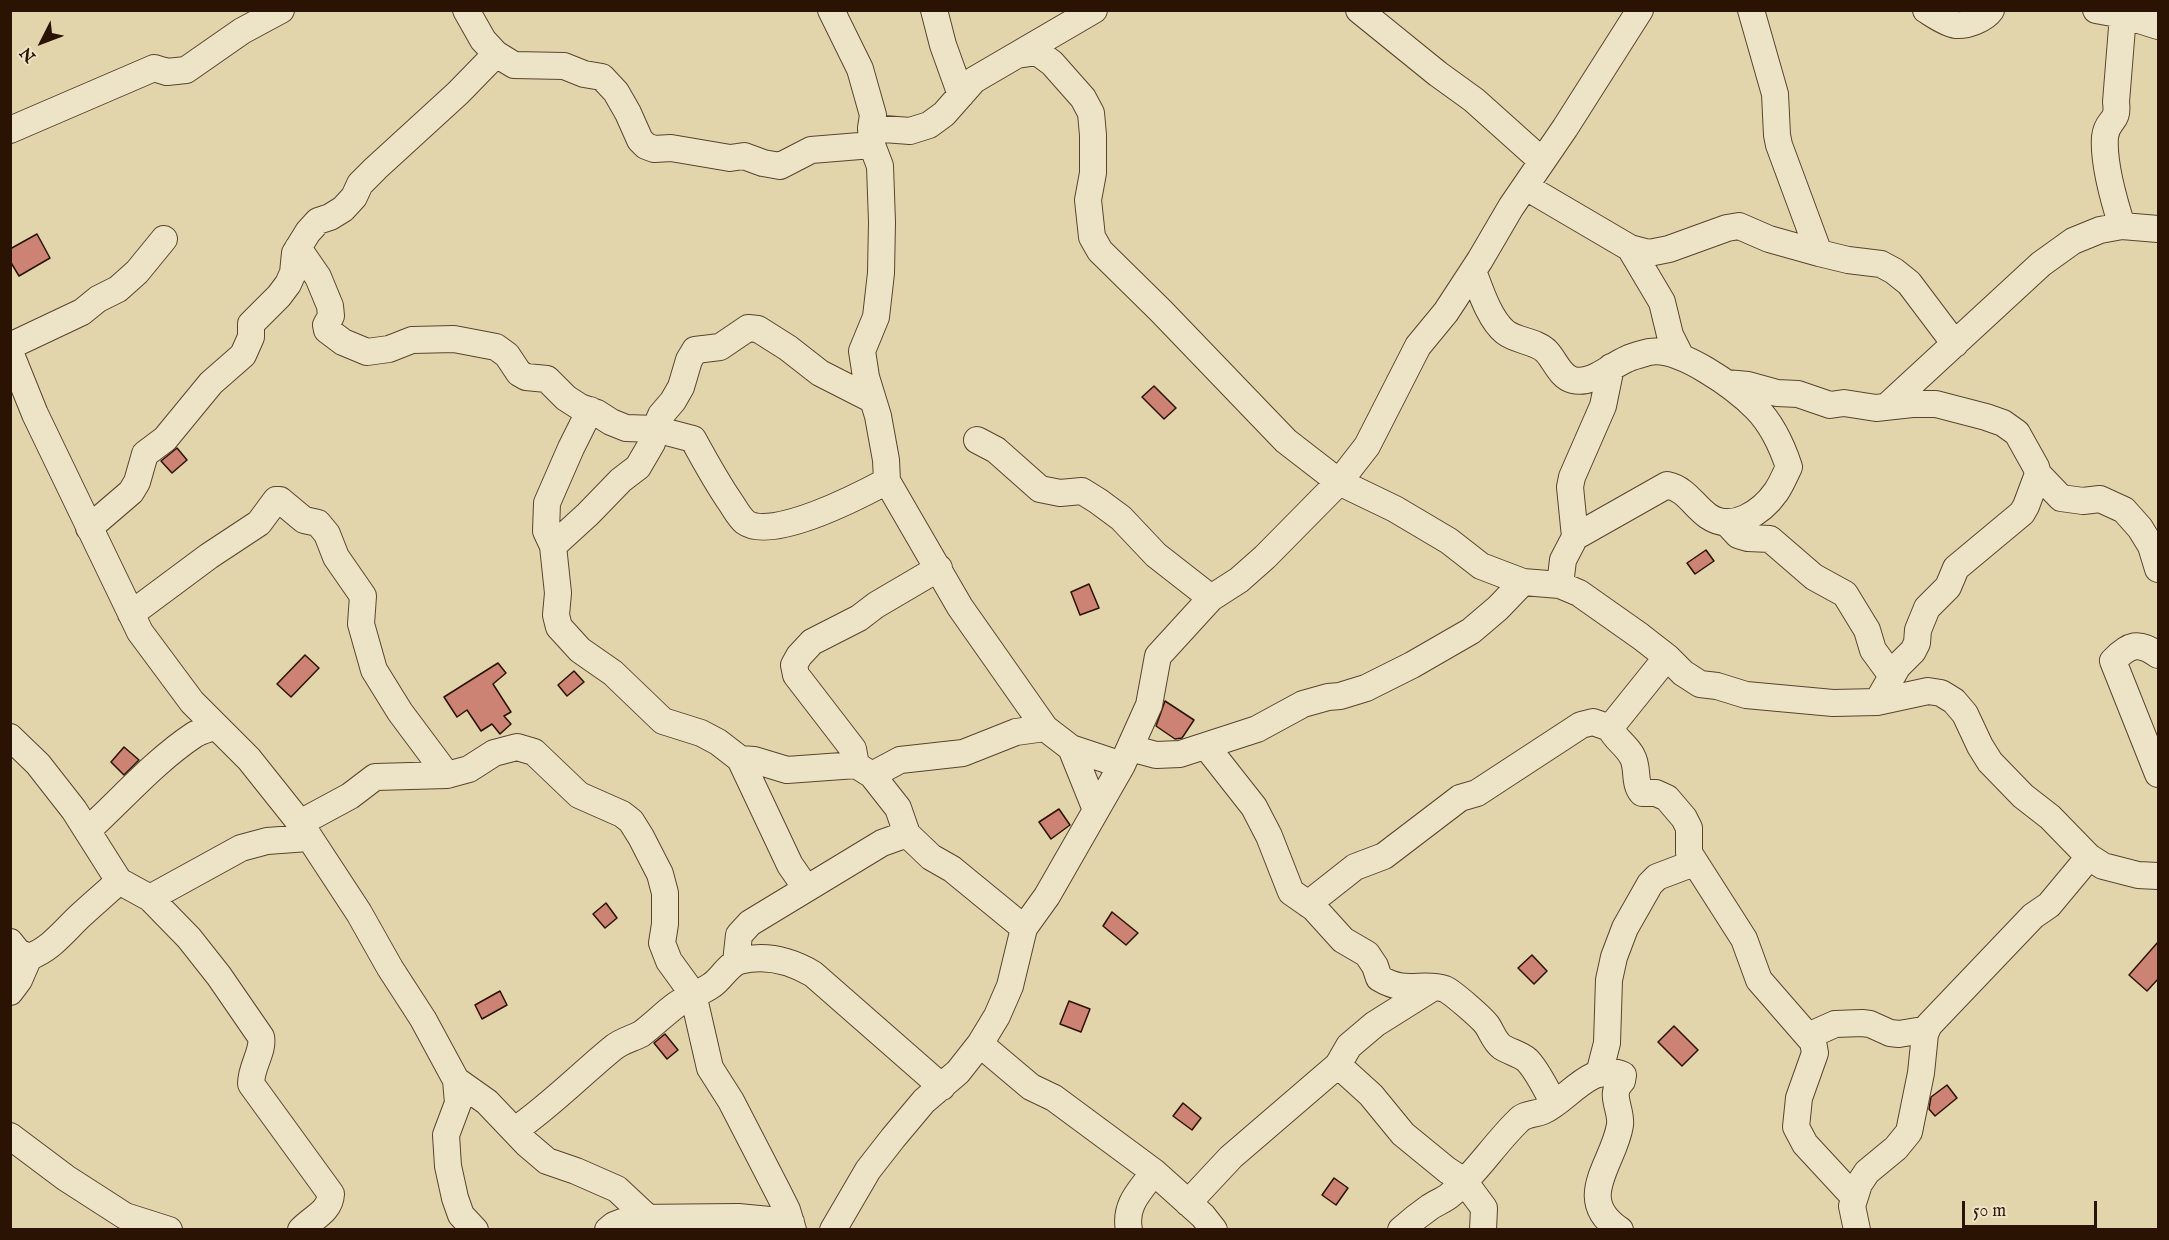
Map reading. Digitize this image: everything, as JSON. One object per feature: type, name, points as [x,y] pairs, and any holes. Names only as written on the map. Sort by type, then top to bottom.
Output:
[{"type":"street","points":[[10,130],[154,68],[167,72],[186,70],[242,31],[281,10]]},
{"type":"street","points":[[466,10],[483,40],[496,54],[514,65],[564,66],[584,74],[602,77],[616,92],[640,140],[646,146],[654,149],[671,148],[730,158],[744,156],[780,166],[811,150],[871,136],[910,131],[929,125],[944,114],[974,80],[1094,10]]},
{"type":"street","points":[[831,10],[860,69],[873,115],[871,136],[880,166],[881,273],[876,317],[862,351],[886,460],[887,481],[960,607],[1046,728],[1071,748],[1096,810]]},
{"type":"street","points":[[934,10],[943,45],[961,95]]},
{"type":"street","points":[[1359,10],[1474,100],[1542,161]]},
{"type":"street","points":[[833,1230],[874,1162],[924,1101],[958,1072],[980,1044],[997,1016],[1010,986],[1024,928],[1047,896],[1096,810],[1126,756],[1149,705],[1158,656],[1211,598],[1239,580],[1265,557],[1339,482],[1367,446],[1418,346],[1446,312],[1511,207],[1565,128],[1640,10]]},
{"type":"street","points":[[1751,10],[1775,94],[1779,145],[1819,254]]},
{"type":"street","points":[[1926,10],[1956,25],[1977,21],[1988,15],[1991,10]]},
{"type":"street","points":[[2096,10],[2123,15],[2158,26]]},
{"type":"street","points":[[2122,226],[2115,204],[2105,145],[2107,127],[2116,117],[2117,112],[2123,15]]},
{"type":"street","points":[[1017,55],[1037,52],[1052,63],[1083,98],[1091,113],[1093,173],[1088,200],[1092,237],[1100,250],[1286,441],[1339,482],[1395,509],[1431,530],[1481,566],[1523,582],[1560,585],[1579,593],[1607,611],[1667,657],[1683,673],[1700,684],[1717,686],[1746,695],[1833,703],[1877,702],[1928,692],[1941,693],[1954,701],[1965,714],[1990,762],[2023,796],[2050,817],[2089,857],[2103,866],[2138,875],[2158,876]]},
{"type":"street","points":[[89,528],[131,492],[145,454],[165,439],[205,390],[243,355],[251,338],[251,324],[279,296],[293,273],[295,253],[318,221],[343,209],[354,197],[360,184],[375,168],[449,101],[496,54]]},
{"type":"street","points":[[1526,187],[1630,248],[1649,253],[1669,249],[1727,228],[1739,226],[1769,239],[1819,254],[1881,264],[1909,283],[1955,344]]},
{"type":"street","points":[[1886,407],[2049,258],[2073,241],[2100,230],[2122,226],[2158,229]]},
{"type":"street","points":[[10,346],[82,312],[98,299],[118,288],[137,272],[164,239]]},
{"type":"street","points":[[298,248],[318,277],[330,306],[331,316],[326,325],[327,330],[343,342],[368,351],[389,349],[412,340],[454,339],[496,347],[507,355],[519,373],[526,377],[548,379],[566,398],[611,422],[626,428],[655,429],[693,440],[717,482],[743,520],[753,527],[771,528],[791,523],[867,492],[887,481]]},
{"type":"street","points":[[1630,248],[1662,302],[1670,335],[1680,355]]},
{"type":"street","points":[[1473,271],[1489,310],[1504,332],[1524,342],[1544,348],[1562,374],[1573,380],[1588,381],[1628,358],[1652,351],[1680,355],[1726,383],[1756,408],[1782,445],[1789,467],[1776,493],[1756,512],[1735,523],[1708,516],[1678,488],[1667,485],[1575,537],[1563,560],[1560,585]]},
{"type":"street","points":[[553,546],[621,480],[638,467],[652,443],[661,415],[676,396],[695,350],[720,347],[748,328],[758,329],[770,335],[820,373],[873,400]]},
{"type":"street","points":[[10,352],[35,414],[140,632],[192,702],[249,759],[304,831],[423,1019],[456,1080],[458,1103],[446,1135],[448,1166],[461,1215],[476,1230]]},
{"type":"street","points":[[1575,537],[1570,487],[1572,477],[1601,413],[1611,368]]},
{"type":"street","points":[[1726,383],[1748,385],[1777,393],[1798,394],[1830,405],[1844,403],[1876,408],[1936,404],[2003,423],[2017,433],[2038,474],[2061,498],[2084,501],[2100,499],[2124,510],[2140,528],[2151,546],[2158,570]]},
{"type":"street","points":[[590,410],[570,448],[547,503],[546,531],[553,546],[558,593],[556,615],[558,627],[565,637],[613,673],[663,721],[701,733],[718,742],[740,759],[790,865],[806,888]]},
{"type":"street","points":[[977,440],[996,450],[1040,489],[1060,493],[1082,491],[1098,501],[1121,518],[1156,555],[1211,598]]},
{"type":"street","points":[[1877,702],[1898,666],[1913,651],[1917,643],[1918,630],[1936,596],[1948,587],[1956,568],[2022,513],[2038,474]]},
{"type":"street","points":[[131,614],[209,556],[259,523],[276,500],[280,500],[304,520],[318,523],[327,534],[336,557],[363,596],[361,624],[374,670],[400,712],[447,775]]},
{"type":"street","points":[[1726,522],[1738,535],[1770,539],[1814,577],[1845,594],[1867,630],[1873,650],[1892,676]]},
{"type":"street","points":[[939,568],[876,604],[859,618],[812,642],[794,665],[796,675],[852,749],[864,770],[898,808],[907,834],[931,857],[952,869],[1024,928]]},
{"type":"street","points":[[1071,748],[1126,756],[1180,754],[1257,729],[1303,704],[1366,688],[1412,665],[1472,631],[1523,582]]},
{"type":"street","points":[[2158,655],[2140,645],[2129,647],[2114,661],[2158,774]]},
{"type":"street","points":[[1610,728],[1667,657]]},
{"type":"street","points":[[1308,904],[1355,867],[1384,856],[1460,798],[1477,793],[1581,725],[1593,722],[1610,728],[1613,735],[1632,755],[1636,769],[1636,787],[1642,793],[1656,793],[1667,798],[1684,818],[1689,828],[1689,853],[1744,939],[1760,980],[1813,1042],[1815,1053],[1799,1098],[1796,1127],[1805,1144],[1854,1197]]},
{"type":"street","points":[[88,830],[133,787],[196,733],[216,726]]},
{"type":"street","points":[[740,759],[754,760],[787,770],[864,770],[900,760],[963,753],[1016,732],[1046,728]]},
{"type":"street","points":[[11,741],[38,764],[88,830],[119,881],[150,898],[189,938],[219,976],[261,1037],[262,1045],[251,1072],[251,1084],[331,1194],[331,1202],[324,1212],[310,1219],[301,1230]]},
{"type":"street","points":[[1206,746],[1254,807],[1269,836],[1291,892],[1314,908],[1343,940],[1367,954],[1379,978],[1392,986],[1435,987],[1448,990],[1453,994],[1486,1024],[1502,1047],[1527,1061],[1554,1103]]},
{"type":"street","points":[[150,898],[242,848],[304,831],[375,777],[447,775],[469,769],[494,753],[517,747],[534,753],[579,795],[622,813],[631,821],[641,837],[660,874],[665,893],[665,924],[662,943],[669,961],[693,994],[710,1068],[731,1101],[769,1173],[792,1226],[738,1217],[652,1224],[632,1218],[608,1230]]},
{"type":"street","points":[[736,962],[740,935],[750,923],[882,843],[907,834]]},
{"type":"street","points":[[1857,1230],[1852,1206],[1854,1197],[1867,1172],[1896,1148],[1909,1132],[1921,1073],[1924,1034],[1929,1025],[2033,916],[2049,905],[2089,857]]},
{"type":"street","points":[[1599,1074],[1607,1043],[1609,980],[1624,928],[1650,884],[1657,877],[1694,863]]},
{"type":"street","points":[[10,992],[19,980],[20,950],[49,947],[119,881]]},
{"type":"street","points":[[515,1130],[537,1115],[552,1099],[614,1047],[643,1032],[693,994],[712,985],[736,962],[773,958],[796,964],[813,974],[942,1087]]},
{"type":"street","points":[[1188,1203],[1231,1157],[1338,1065],[1349,1046],[1375,1024],[1435,987]]},
{"type":"street","points":[[1808,1036],[1835,1024],[1862,1023],[1890,1033],[1899,1034],[1917,1030],[1924,1034]]},
{"type":"street","points":[[980,1044],[1031,1087],[1054,1098],[1154,1172],[1214,1230]]},
{"type":"street","points":[[1338,1065],[1371,1095],[1403,1134],[1464,1181],[1484,1208],[1483,1230]]},
{"type":"street","points":[[1401,1230],[1430,1207],[1449,1196],[1520,1118],[1543,1111],[1586,1079],[1599,1074],[1617,1072],[1623,1075],[1615,1094],[1621,1118],[1596,1192],[1601,1212],[1620,1230]]},
{"type":"street","points":[[456,1080],[487,1102],[527,1144],[547,1161],[616,1189],[652,1224]]},
{"type":"street","points":[[10,1136],[66,1178],[125,1216],[170,1230]]},
{"type":"street","points":[[1128,1230],[1126,1217],[1130,1206],[1154,1172]]},
{"type":"building","points":[[37,234],[50,258],[19,276],[10,261],[10,249]]},
{"type":"building","points":[[1154,386],[1176,408],[1164,419],[1142,397]]},
{"type":"building","points":[[177,448],[187,460],[172,473],[161,461]]},
{"type":"building","points":[[1706,550],[1714,561],[1695,574],[1687,563]]},
{"type":"building","points":[[1089,584],[1099,608],[1080,615],[1071,592]]},
{"type":"building","points":[[305,655],[319,668],[291,697],[277,684]]},
{"type":"building","points":[[498,663],[506,673],[493,684],[511,712],[504,716],[511,724],[500,734],[492,724],[481,731],[467,710],[457,717],[444,697]]},
{"type":"building","points":[[574,671],[584,682],[567,696],[558,685]]},
{"type":"building","points":[[1165,701],[1194,720],[1182,738],[1175,739],[1156,726]]},
{"type":"building","points":[[124,747],[139,760],[124,775],[111,762]]},
{"type":"building","points":[[1059,809],[1070,825],[1051,839],[1039,822]]},
{"type":"building","points":[[606,903],[617,918],[605,928],[593,914]]},
{"type":"building","points":[[1112,912],[1138,933],[1126,945],[1103,926]]},
{"type":"building","points":[[2158,942],[2158,979],[2147,991],[2129,975]]},
{"type":"building","points":[[1532,955],[1547,971],[1534,984],[1518,968]]},
{"type":"building","points":[[500,991],[507,1005],[482,1019],[475,1005]]},
{"type":"building","points":[[1069,1001],[1090,1009],[1081,1032],[1060,1024]]},
{"type":"building","points":[[1674,1026],[1698,1050],[1682,1066],[1658,1042]]},
{"type":"building","points":[[665,1034],[678,1050],[667,1059],[654,1043]]},
{"type":"building","points":[[1947,1085],[1957,1098],[1935,1116],[1929,1109],[1931,1097]]},
{"type":"building","points":[[1183,1103],[1201,1118],[1192,1130],[1173,1116]]},
{"type":"building","points":[[1334,1178],[1348,1188],[1336,1205],[1322,1195]]}]
